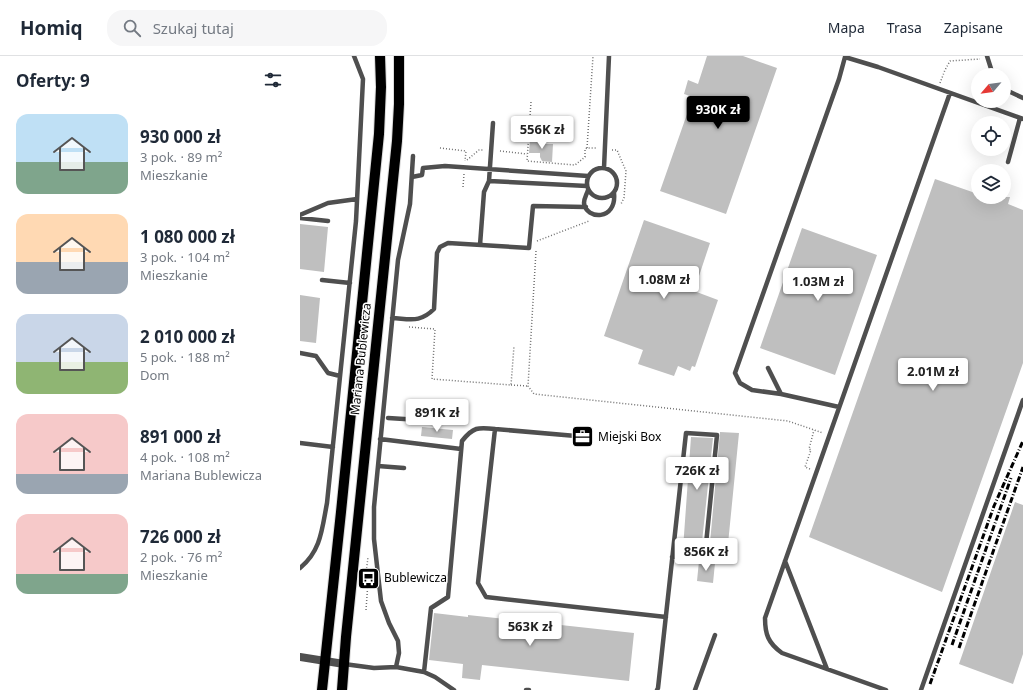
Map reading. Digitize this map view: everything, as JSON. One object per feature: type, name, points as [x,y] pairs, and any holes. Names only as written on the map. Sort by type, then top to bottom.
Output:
[{"type":"main road","name":"Mariana Bublewicza","points":[[322,690],[378,141],[381,87],[380,56]]},
{"type":"main road","name":"Mariana Bublewicza","points":[[342,690],[346,637],[397,141],[399,104],[398,56]]},
{"type":"street","points":[[300,657],[344,664]]},
{"type":"lane","points":[[300,568],[309,561],[317,548],[327,503],[333,447],[357,199],[363,79],[354,56]]},
{"type":"lane","points":[[604,168],[609,56]]},
{"type":"lane","points":[[839,407],[781,394],[752,390],[740,383],[735,373],[839,79],[844,56],[1021,118],[1008,162]]},
{"type":"lane","points":[[987,56],[991,68]]},
{"type":"lane","points":[[1011,92],[1023,98]]},
{"type":"lane","points":[[886,690],[782,653],[774,647],[768,637],[764,618],[950,93]]},
{"type":"lane","points":[[480,245],[484,192],[489,181],[493,123]]},
{"type":"lane","points":[[396,667],[399,653],[398,641],[389,623],[381,600],[374,539],[374,507],[398,260],[410,204],[413,156]]},
{"type":"lane","points":[[412,176],[422,174],[423,168],[437,166],[490,168],[588,176]]},
{"type":"lane","points":[[604,168],[610,170],[616,177],[618,183],[614,193],[614,204],[608,212],[598,215],[593,213],[584,202],[588,188],[588,176],[595,169],[604,168]]},
{"type":"lane","points":[[489,181],[588,188]]},
{"type":"lane","points":[[588,188],[591,194],[600,199],[614,193]]},
{"type":"lane","points":[[300,215],[328,203],[357,199]]},
{"type":"lane","points":[[392,318],[419,319],[427,316],[434,309],[437,253],[440,247],[448,243],[529,248],[533,206],[586,206]]},
{"type":"lane","points":[[300,218],[328,221]]},
{"type":"lane","points":[[322,280],[350,283]]},
{"type":"lane","points":[[300,353],[316,356],[328,373],[340,376]]},
{"type":"lane","points":[[768,368],[781,394]]},
{"type":"lane","points":[[921,690],[1023,400]]},
{"type":"lane","points":[[388,418],[420,420]]},
{"type":"lane","points":[[424,672],[431,608],[448,597],[462,441],[469,432],[479,427],[576,436]]},
{"type":"lane","points":[[495,429],[478,583],[486,597],[666,617]]},
{"type":"lane","points":[[657,690],[658,688],[672,557],[686,433],[717,435],[705,554],[672,557]]},
{"type":"lane","points":[[380,439],[461,449]]},
{"type":"lane","points":[[300,443],[333,447]]},
{"type":"lane","points":[[378,466],[404,468]]},
{"type":"lane","points":[[785,561],[827,669]]},
{"type":"lane","points":[[695,690],[715,635]]},
{"type":"lane","points":[[344,664],[374,668],[396,667],[424,672],[436,677],[454,690]]},
{"type":"lane","points":[[446,690],[447,684]]},
{"type":"path","points":[[531,102],[527,161],[575,165],[584,157],[585,149],[588,148],[593,56]]},
{"type":"path","points":[[940,83],[950,61],[980,59]]},
{"type":"path","points":[[440,148],[466,150],[466,161],[479,150],[483,150]]},
{"type":"path","points":[[588,148],[597,148]]},
{"type":"path","points":[[612,150],[617,150],[626,171],[624,198],[620,204]]},
{"type":"path","points":[[500,151],[528,154]]},
{"type":"path","points":[[463,187],[464,172]]},
{"type":"path","points":[[593,222],[590,220],[537,240],[528,386],[534,394],[788,421],[825,434]]},
{"type":"path","points":[[404,327],[435,329],[432,379],[528,386]]},
{"type":"path","points":[[511,385],[514,346]]},
{"type":"path","points":[[810,472],[810,468],[805,467],[814,430]]},
{"type":"path","points":[[366,610],[368,582],[365,582],[368,555]]},
{"type":"building","points":[[707,56],[743,56],[777,68],[726,214],[660,191],[693,97],[684,94],[688,80],[698,84]]},
{"type":"building","points":[[530,139],[543,140],[543,144],[553,144],[552,162],[542,161],[540,153],[529,153]]},
{"type":"building","points":[[935,179],[971,192],[971,204],[1008,204],[1023,210],[1023,363],[942,592],[809,537]]},
{"type":"building","points":[[644,220],[710,243],[694,291],[718,300],[695,367],[692,366],[690,371],[678,366],[674,376],[638,364],[643,350],[604,336]]},
{"type":"building","points":[[300,224],[328,227],[324,272],[300,269]]},
{"type":"building","points":[[802,228],[877,255],[835,375],[760,348]]},
{"type":"building","points":[[300,295],[320,298],[316,343],[300,341]]},
{"type":"building","points":[[422,427],[453,430],[452,439],[421,436]]},
{"type":"building","points":[[720,432],[739,433],[728,544],[710,543]]},
{"type":"building","points":[[691,437],[713,438],[700,550],[683,549]]},
{"type":"building","points":[[1015,502],[1023,505],[1023,654],[1013,684],[959,664]]},
{"type":"building","points":[[699,561],[715,563],[713,583],[697,581]]},
{"type":"building","points":[[434,613],[468,617],[468,615],[634,633],[629,681],[482,665],[480,680],[462,678],[463,664],[429,660]]},
{"type":"railway","points":[[930,684],[994,506],[1023,441]]},
{"type":"railway","points":[[959,648],[1023,467]]},
{"type":"railway","points":[[952,645],[1011,478]]},
{"type":"place","name":"Miejski Box","points":[[583,437]]},
{"type":"place","name":"Bublewicza","points":[[368,578]]}]
